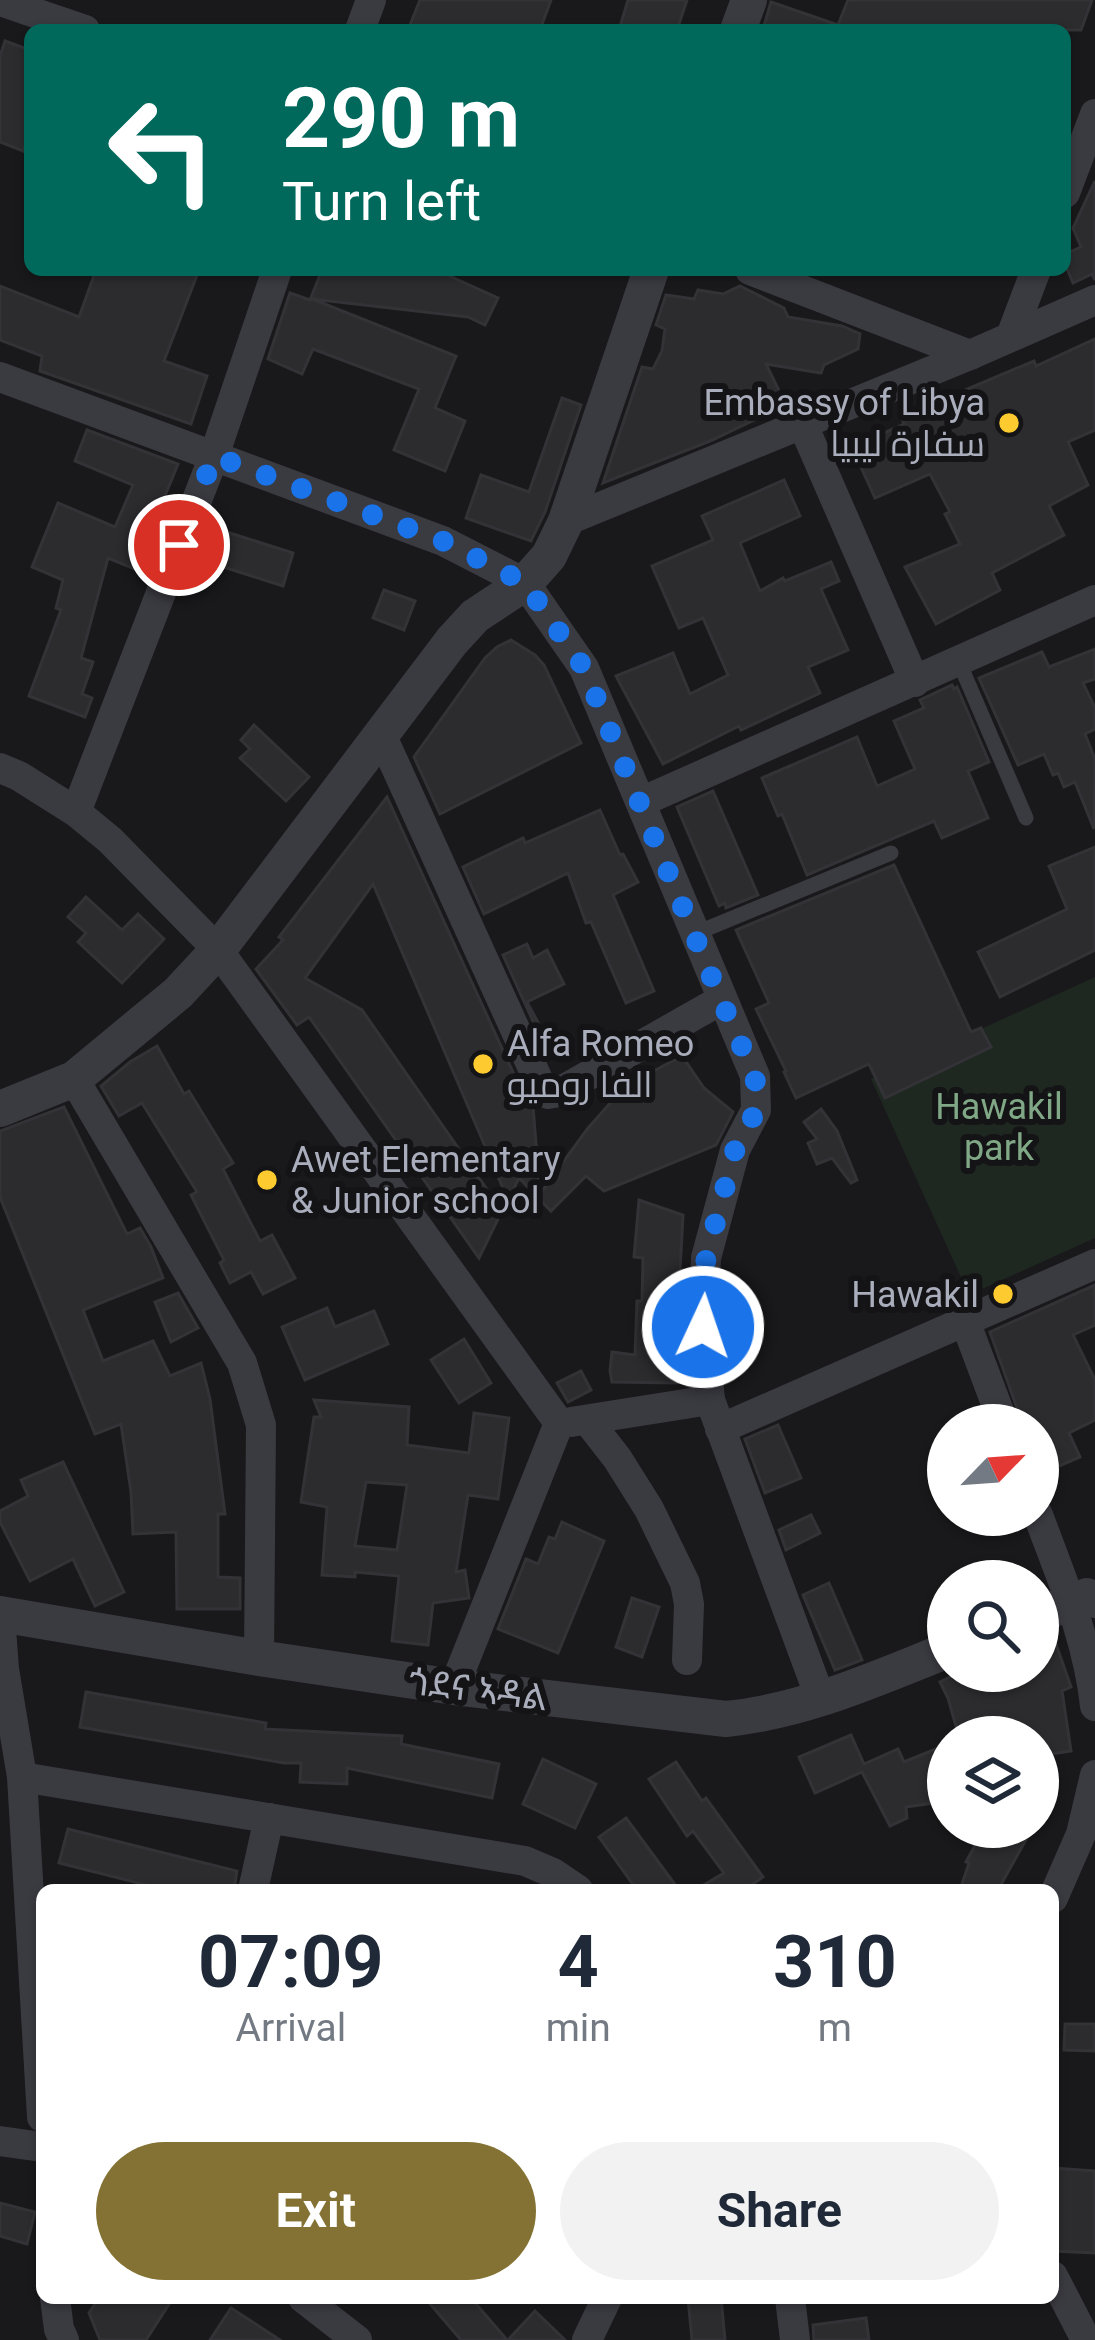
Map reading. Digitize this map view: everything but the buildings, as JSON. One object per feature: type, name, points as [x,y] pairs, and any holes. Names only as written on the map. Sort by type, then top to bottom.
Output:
[{"type":"street","points":[[0,1],[68,24]]},
{"type":"street","points":[[1071,178],[1095,113]]},
{"type":"street","points":[[76,812],[214,456],[275,276]]},
{"type":"street","points":[[0,1109],[74,1079],[178,993],[218,950],[452,640],[475,616],[525,583],[549,556],[566,521],[649,276]]},
{"type":"street","points":[[766,276],[970,355]]},
{"type":"street","points":[[1011,336],[1034,276]]},
{"type":"street","points":[[566,521],[1095,300]]},
{"type":"street","points":[[0,376],[443,541],[525,583],[584,668],[755,1076],[757,1109],[735,1150],[706,1258],[703,1327],[715,1414],[821,1700]]},
{"type":"street","points":[[803,425],[915,682]]},
{"type":"street","points":[[641,802],[1095,601]]},
{"type":"street","points":[[380,732],[548,1094],[721,1000]]},
{"type":"street","points":[[0,768],[76,812],[110,840],[218,950],[573,1422],[617,1458],[649,1509],[685,1583],[687,1660]]},
{"type":"street","points":[[74,1079],[242,1363],[261,1425],[260,1658]]},
{"type":"street","points":[[573,1422],[715,1414],[965,1321],[1095,1264]]},
{"type":"street","points":[[965,1321],[996,1404]]},
{"type":"street","points":[[454,1687],[573,1422]]},
{"type":"street","points":[[1048,1536],[1077,1601],[1095,1706]]},
{"type":"street","points":[[0,1614],[2,1670],[22,1777],[36,2015]]},
{"type":"street","name":"ጎደና ኣዳል","points":[[0,1614],[454,1687],[726,1719],[821,1700],[927,1658]]},
{"type":"street","points":[[1059,1884],[1081,1834],[1095,1775]]},
{"type":"street","points":[[22,1777],[525,1861],[569,1884]]},
{"type":"street","points":[[254,1884],[268,1818]]},
{"type":"street","points":[[0,2141],[36,2146]]},
{"type":"street","points":[[1059,2288],[1086,2340]]},
{"type":"street","points":[[56,2304],[64,2340]]},
{"type":"street","points":[[310,2304],[357,2340]]},
{"type":"street","points":[[587,2340],[605,2304]]},
{"type":"street","points":[[791,2304],[795,2340]]},
{"type":"lane","points":[[959,662],[1026,818]]},
{"type":"lane","points":[[694,934],[891,853]]},
{"type":"green space","name":"Hawakil park","points":[[1095,977],[1095,1238],[969,1295],[871,1079]]},
{"type":"place","name":"Embassy of Libya سفارة ليبيا","points":[[1009,423]]},
{"type":"place","name":"Alfa Romeo الفا روميو","points":[[483,1064]]},
{"type":"place","name":"Awet Elementary & Junior school","points":[[267,1180]]},
{"type":"place","name":"Hawakil","points":[[1003,1294]]},
{"type":"route","points":[[179,545],[214,456],[443,541],[525,583],[584,668],[755,1076],[757,1109],[735,1150],[706,1258],[703,1327]]}]
